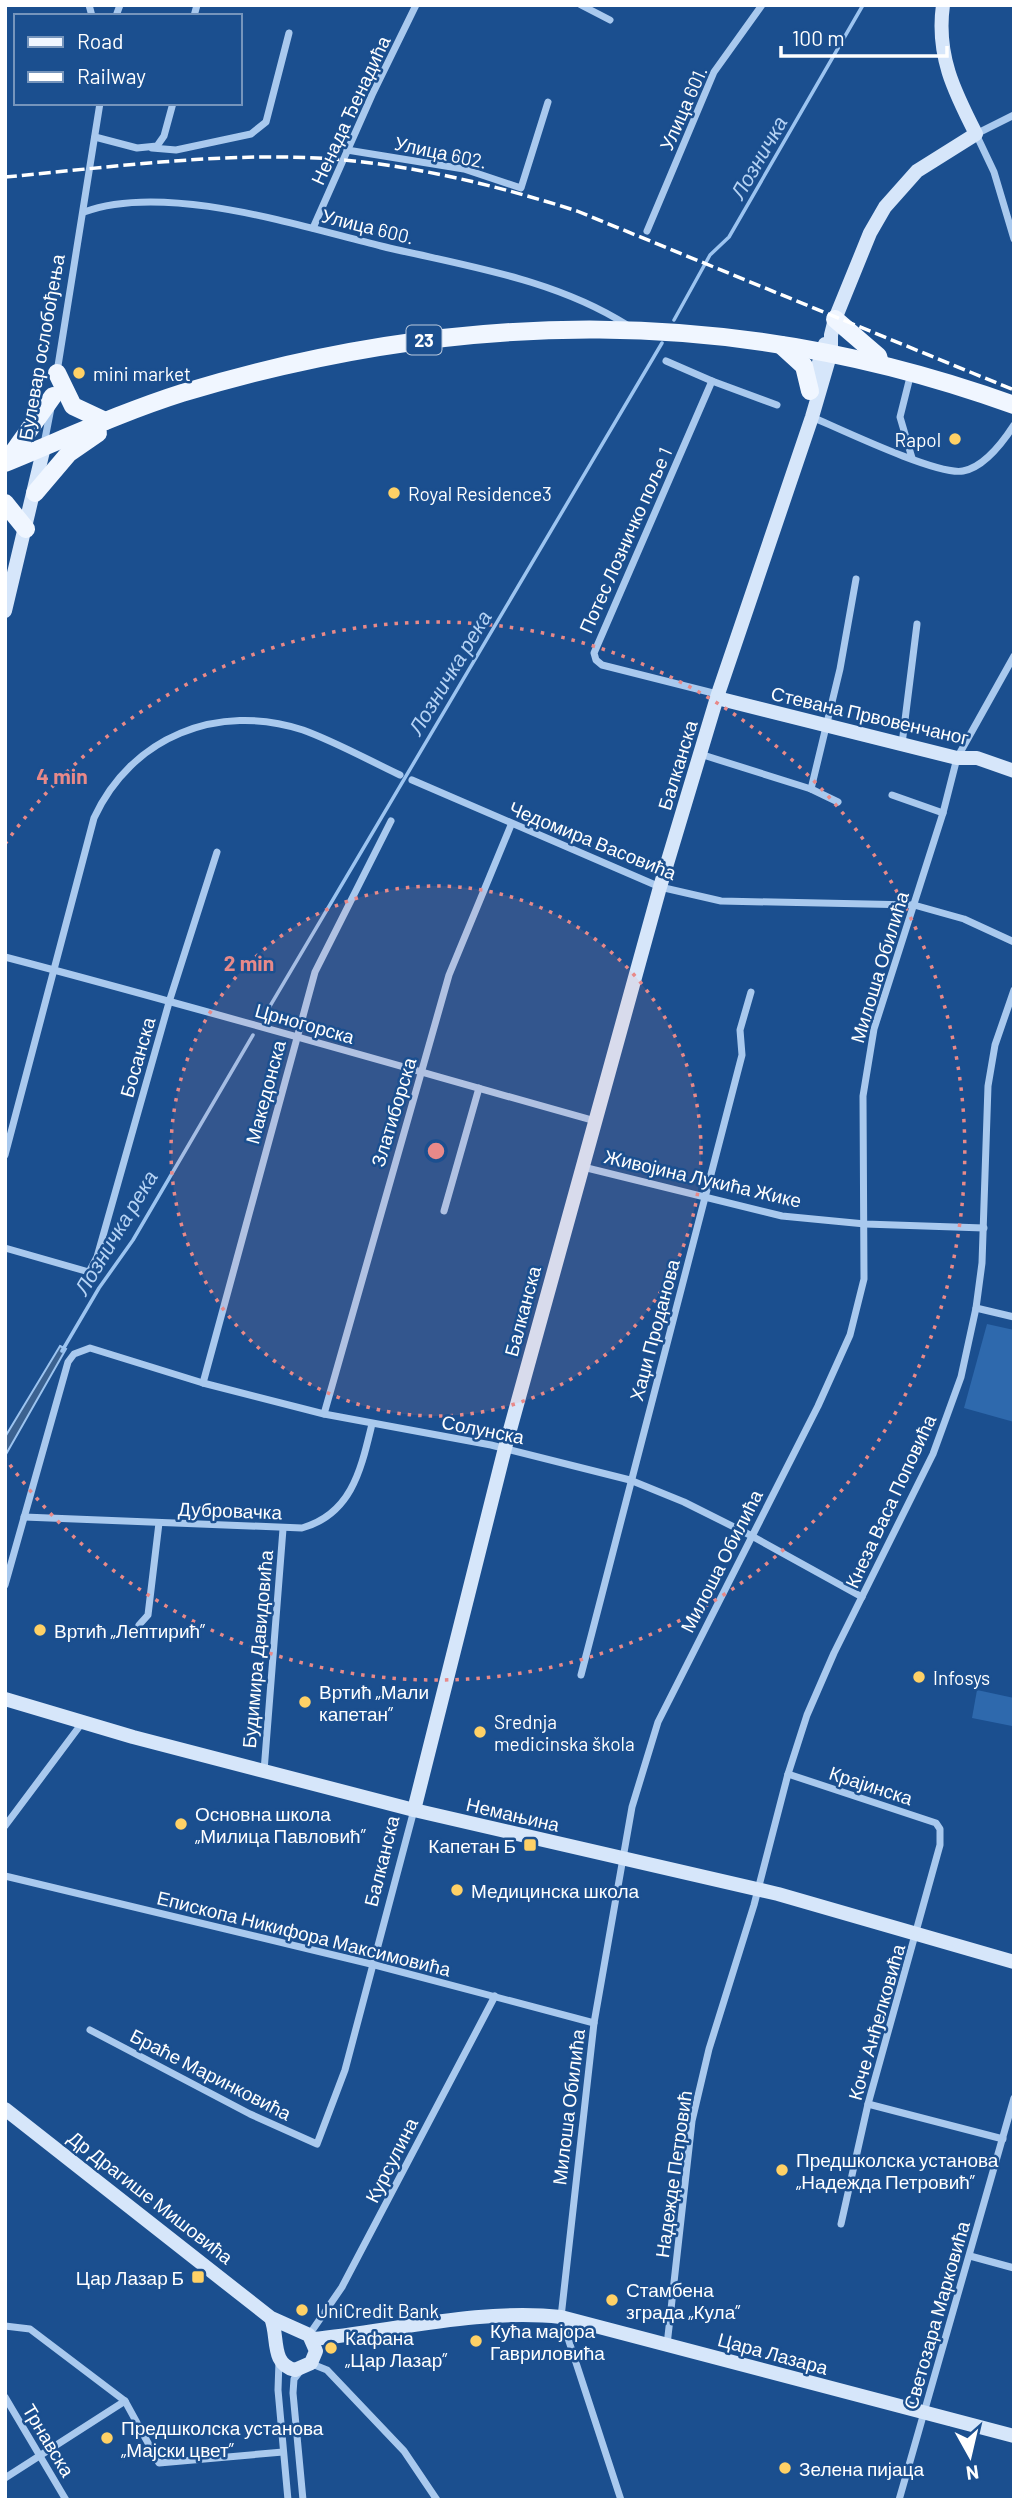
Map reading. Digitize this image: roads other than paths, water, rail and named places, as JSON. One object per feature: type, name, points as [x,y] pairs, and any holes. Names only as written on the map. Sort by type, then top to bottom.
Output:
[{"type":"main road","name":"23","points":[[5,463],[111,419],[228,380],[358,350],[553,329],[721,334],[775,342],[829,339],[880,363],[1014,405]]},
{"type":"main road","points":[[829,339],[878,356],[880,363]]},
{"type":"main road","points":[[775,342],[800,361],[807,373],[810,391]]},
{"type":"main road","points":[[57,373],[73,406],[111,419]]},
{"type":"main road","points":[[5,463],[53,396]]},
{"type":"main road","points":[[35,493],[69,453],[111,419]]},
{"type":"main road","points":[[5,503],[26,529]]},
{"type":"street","name":"Ненада Ђенадића","points":[[313,228],[416,5]]},
{"type":"street","points":[[581,5],[610,20]]},
{"type":"street","name":"Улица 601.","points":[[647,231],[714,72],[762,5]]},
{"type":"street","points":[[943,5],[940,30],[943,61],[994,172],[1014,239]]},
{"type":"street","points":[[95,137],[127,146],[176,150],[251,134],[266,122],[289,33]]},
{"type":"street","name":"Улица 602.","points":[[347,150],[464,169],[520,188],[548,102]]},
{"type":"street","name":"Булевар ослобођења","points":[[5,611],[44,447],[100,105]]},
{"type":"street","points":[[152,148],[162,141],[172,105]]},
{"type":"street","points":[[829,339],[870,233],[886,207],[917,171],[976,134],[1014,115]]},
{"type":"street","name":"Улица 600.","points":[[84,212],[111,205],[172,204],[244,212],[539,285],[592,305],[633,330]]},
{"type":"street","name":"Балканска","points":[[786,494],[788,469],[810,391],[829,339]]},
{"type":"street","name":"Балканска","points":[[317,2144],[345,2070],[375,1965],[505,1448],[660,887],[718,696],[812,417],[829,339]]},
{"type":"street","points":[[666,361],[777,405]]},
{"type":"street","points":[[911,372],[900,417],[912,458]]},
{"type":"street","name":"Потес Лозничко поље 1","points":[[712,381],[594,653],[596,660],[602,665],[718,696]]},
{"type":"street","points":[[812,417],[912,458],[963,471],[989,456],[1014,425]]},
{"type":"street","points":[[811,789],[827,727],[856,579]]},
{"type":"street","points":[[902,744],[916,625]]},
{"type":"street","name":"Милоша Обилића","points":[[621,2500],[561,2317],[594,2023],[634,1799],[658,1722],[750,1535],[818,1406],[849,1335],[864,1279],[865,1224],[861,1140],[867,1062],[874,1029],[943,813],[957,758],[1014,656]]},
{"type":"street","name":"Стевана Првовенчаног","points":[[718,696],[827,727],[957,758],[977,758],[1014,771]]},
{"type":"street","points":[[5,1155],[94,818],[115,779],[150,747],[192,727],[222,721],[277,724],[304,731],[400,775]]},
{"type":"street","points":[[700,754],[811,789],[838,802]]},
{"type":"street","name":"Чедомира Васовића","points":[[412,780],[660,887],[721,901],[914,905],[964,919],[1014,942]]},
{"type":"street","points":[[892,795],[943,813]]},
{"type":"street","name":"Македонска","points":[[203,1383],[315,972],[329,939],[391,821]]},
{"type":"street","name":"Златиборска","points":[[324,1414],[450,975],[511,825]]},
{"type":"street","name":"Босанска","points":[[5,1248],[89,1272],[97,1257],[170,999],[217,852]]},
{"type":"street","name":"Црногорска","points":[[5,957],[170,999],[296,1038],[595,1121]]},
{"type":"street","name":"Кнеза Васа Поповића","points":[[759,1889],[788,1774],[807,1715],[933,1454],[961,1377],[976,1308],[984,1228],[988,1086],[995,1045],[1014,990]]},
{"type":"street","name":"Хаџи Проданова","points":[[581,1675],[742,1055],[740,1030],[751,992]]},
{"type":"street","points":[[444,1211],[479,1088]]},
{"type":"street","name":"Живојина Лукића Жике","points":[[583,1167],[782,1216],[865,1224],[984,1228]]},
{"type":"street","points":[[976,1308],[1014,1317]]},
{"type":"street","name":"Солунска","points":[[24,1517],[68,1362],[78,1352],[94,1348],[203,1383],[324,1414],[505,1448],[630,1479],[750,1535],[862,1597]]},
{"type":"street","name":"Дубровачка","points":[[24,1517],[283,1529],[315,1524],[328,1517],[348,1496],[358,1478],[372,1424]]},
{"type":"street","points":[[5,1585],[24,1517]]},
{"type":"street","points":[[139,1625],[148,1615],[159,1523]]},
{"type":"street","name":"Будимира Давидовића","points":[[264,1772],[283,1529]]},
{"type":"street","name":"Немањина","points":[[5,1699],[264,1772],[414,1810],[759,1889],[1014,1962]]},
{"type":"street","points":[[5,1826],[83,1722]]},
{"type":"street","name":"Крајинска","points":[[788,1774],[936,1823],[940,1829]]},
{"type":"street","name":"Коче Анђелковића","points":[[841,2224],[868,2104],[940,1845],[940,1829]]},
{"type":"street","name":"Епископа Никифора Максимовића","points":[[5,1876],[375,1965],[594,2023]]},
{"type":"street","name":"Надежде Петровић","points":[[667,2344],[692,2121],[709,2049],[759,1889]]},
{"type":"street","name":"Курсулина","points":[[307,2334],[342,2287],[495,1996]]},
{"type":"street","name":"Браће Маринковића","points":[[90,2030],[250,2114],[317,2144]]},
{"type":"street","name":"Светозара Марковића","points":[[899,2500],[1014,2098]]},
{"type":"street","points":[[868,2104],[1003,2139]]},
{"type":"street","name":"Др Драгише Мишовића","points":[[5,2109],[271,2318],[307,2334]]},
{"type":"street","points":[[970,2256],[1014,2268]]},
{"type":"street","name":"Цара Лазара","points":[[307,2334],[482,2318],[540,2315],[561,2317],[1014,2436]]},
{"type":"street","points":[[271,2318],[278,2343],[288,2500]]},
{"type":"street","points":[[5,2326],[30,2329],[125,2402],[159,2463],[283,2452]]},
{"type":"street","points":[[278,2343],[285,2333],[307,2334],[316,2351],[294,2379],[303,2500]]},
{"type":"street","points":[[279,2360],[289,2368],[306,2366],[327,2370],[404,2451],[438,2500]]},
{"type":"street","name":"Трнавска","points":[[5,2397],[66,2500]]},
{"type":"street","points":[[5,2479],[125,2402]]},
{"type":"waterway","name":"Лозничка","points":[[674,320],[710,255],[729,237],[863,5]]},
{"type":"waterway","name":"Лозничка река","points":[[263,1018],[662,343]]},
{"type":"waterway","name":"Лозничка река","points":[[62,1351],[99,1288],[133,1240],[253,1035]]},
{"type":"railway","points":[[5,177],[174,161],[260,157],[344,160],[432,173],[491,186],[577,211],[1014,390]]},
{"type":"place","name":"mini market","points":[[79,373]]},
{"type":"place","name":"Rapol","points":[[955,439]]},
{"type":"place","name":"Royal Residence3","points":[[394,493]]},
{"type":"place","name":"Вртић „Лептирић”","points":[[40,1630]]},
{"type":"place","name":"Infosys","points":[[919,1677]]},
{"type":"place","name":"Вртић „Мали капетан”","points":[[305,1702]]},
{"type":"place","name":"Srednja medicinska škola","points":[[480,1732]]},
{"type":"place","name":"Основна школа „Милица Павловић”","points":[[181,1824]]},
{"type":"place","name":"Капетан Б","points":[[530,1845]]},
{"type":"place","name":"Медицинска школа","points":[[457,1890]]},
{"type":"place","name":"Предшколска установа „Надежда Петровић”","points":[[782,2170]]},
{"type":"place","name":"Цар Лазар Б","points":[[198,2277]]},
{"type":"place","name":"Стамбена зграда „Кула”","points":[[612,2300]]},
{"type":"place","name":"UniCredit Bank","points":[[302,2310]]},
{"type":"place","name":"Кућа мајора Гавриловића","points":[[476,2341]]},
{"type":"place","name":"Кафана „Цар Лазар”","points":[[331,2348]]},
{"type":"place","name":"Предшколска установа „Мајски цвет”","points":[[107,2438]]},
{"type":"place","name":"Зелена пијаца","points":[[785,2468]]}]
